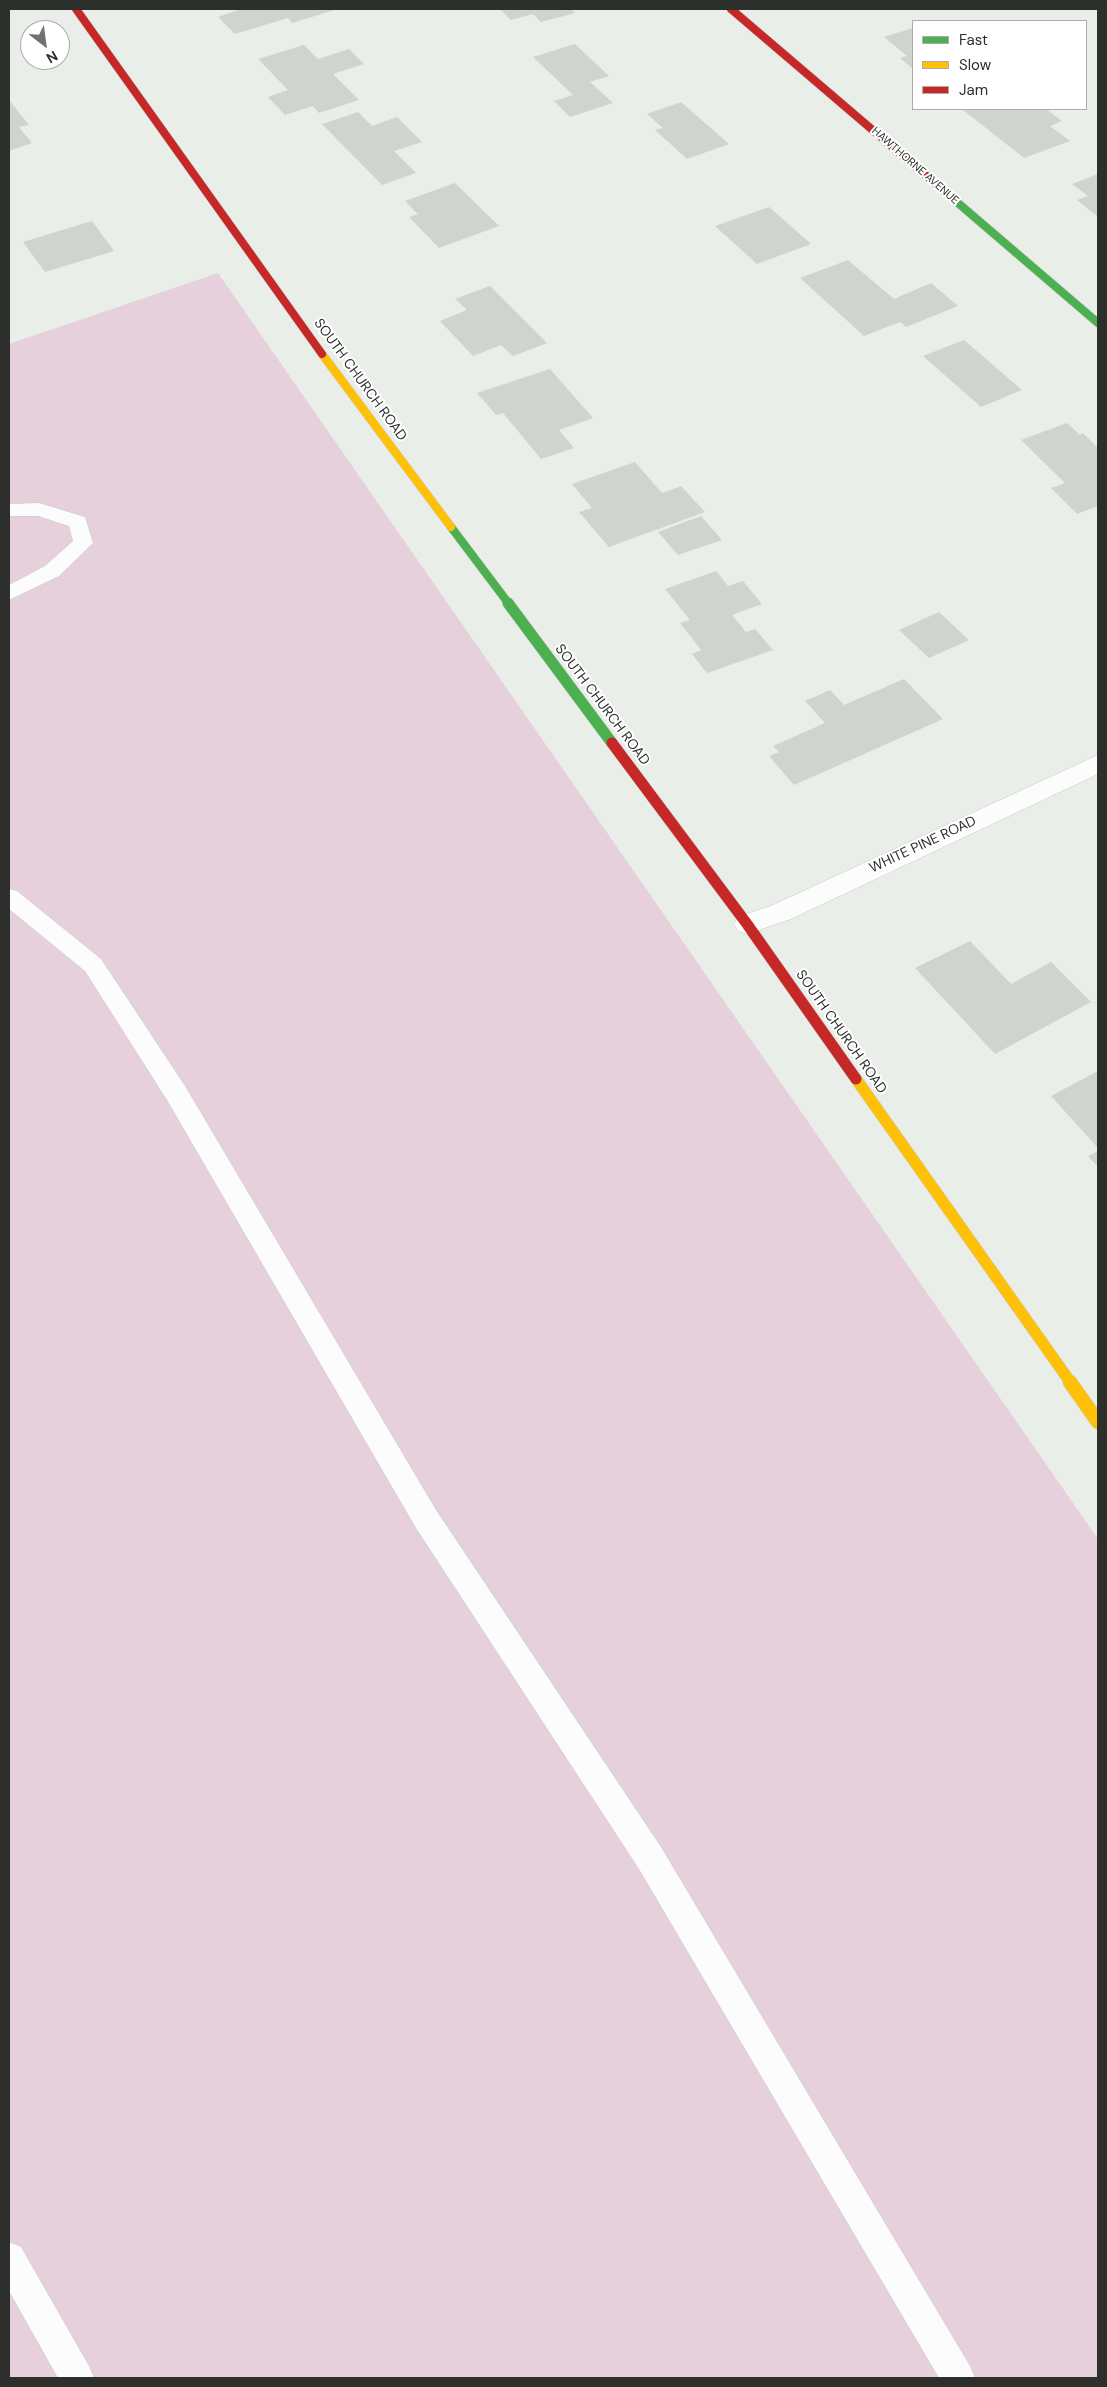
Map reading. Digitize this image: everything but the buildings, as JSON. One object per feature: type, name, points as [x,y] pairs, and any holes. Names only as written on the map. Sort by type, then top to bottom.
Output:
[{"type":"street","name":"SOUTH CHURCH ROAD","points":[[76,9],[320,352],[747,924],[1098,1422]]},
{"type":"street","name":"HAWTHORNE AVENUE","points":[[731,9],[1098,323]]},
{"type":"street","name":"WHITE PINE ROAD","points":[[747,924],[782,912],[1098,764]]},
{"type":"lane","points":[[9,510],[39,509],[78,522],[83,543],[52,570],[9,593]]},
{"type":"lane","points":[[9,897],[93,965],[171,1085],[426,1519],[650,1858],[958,2378]]},
{"type":"lane","points":[[9,2258],[77,2378]]},
{"type":"shaded area","points":[[218,273],[1098,1539],[1098,2378],[9,2378],[9,344]]},
{"type":"traffic: fast","points":[[944,191],[1098,323]]},
{"type":"traffic: fast","points":[[451,527],[612,743]]},
{"type":"traffic: slow","points":[[322,354],[451,527]]},
{"type":"traffic: slow","points":[[856,1079],[1098,1422]]},
{"type":"traffic: jam","points":[[76,9],[322,354]]},
{"type":"traffic: jam","points":[[731,9],[944,191]]},
{"type":"traffic: jam","points":[[612,743],[747,924],[856,1079]]}]
